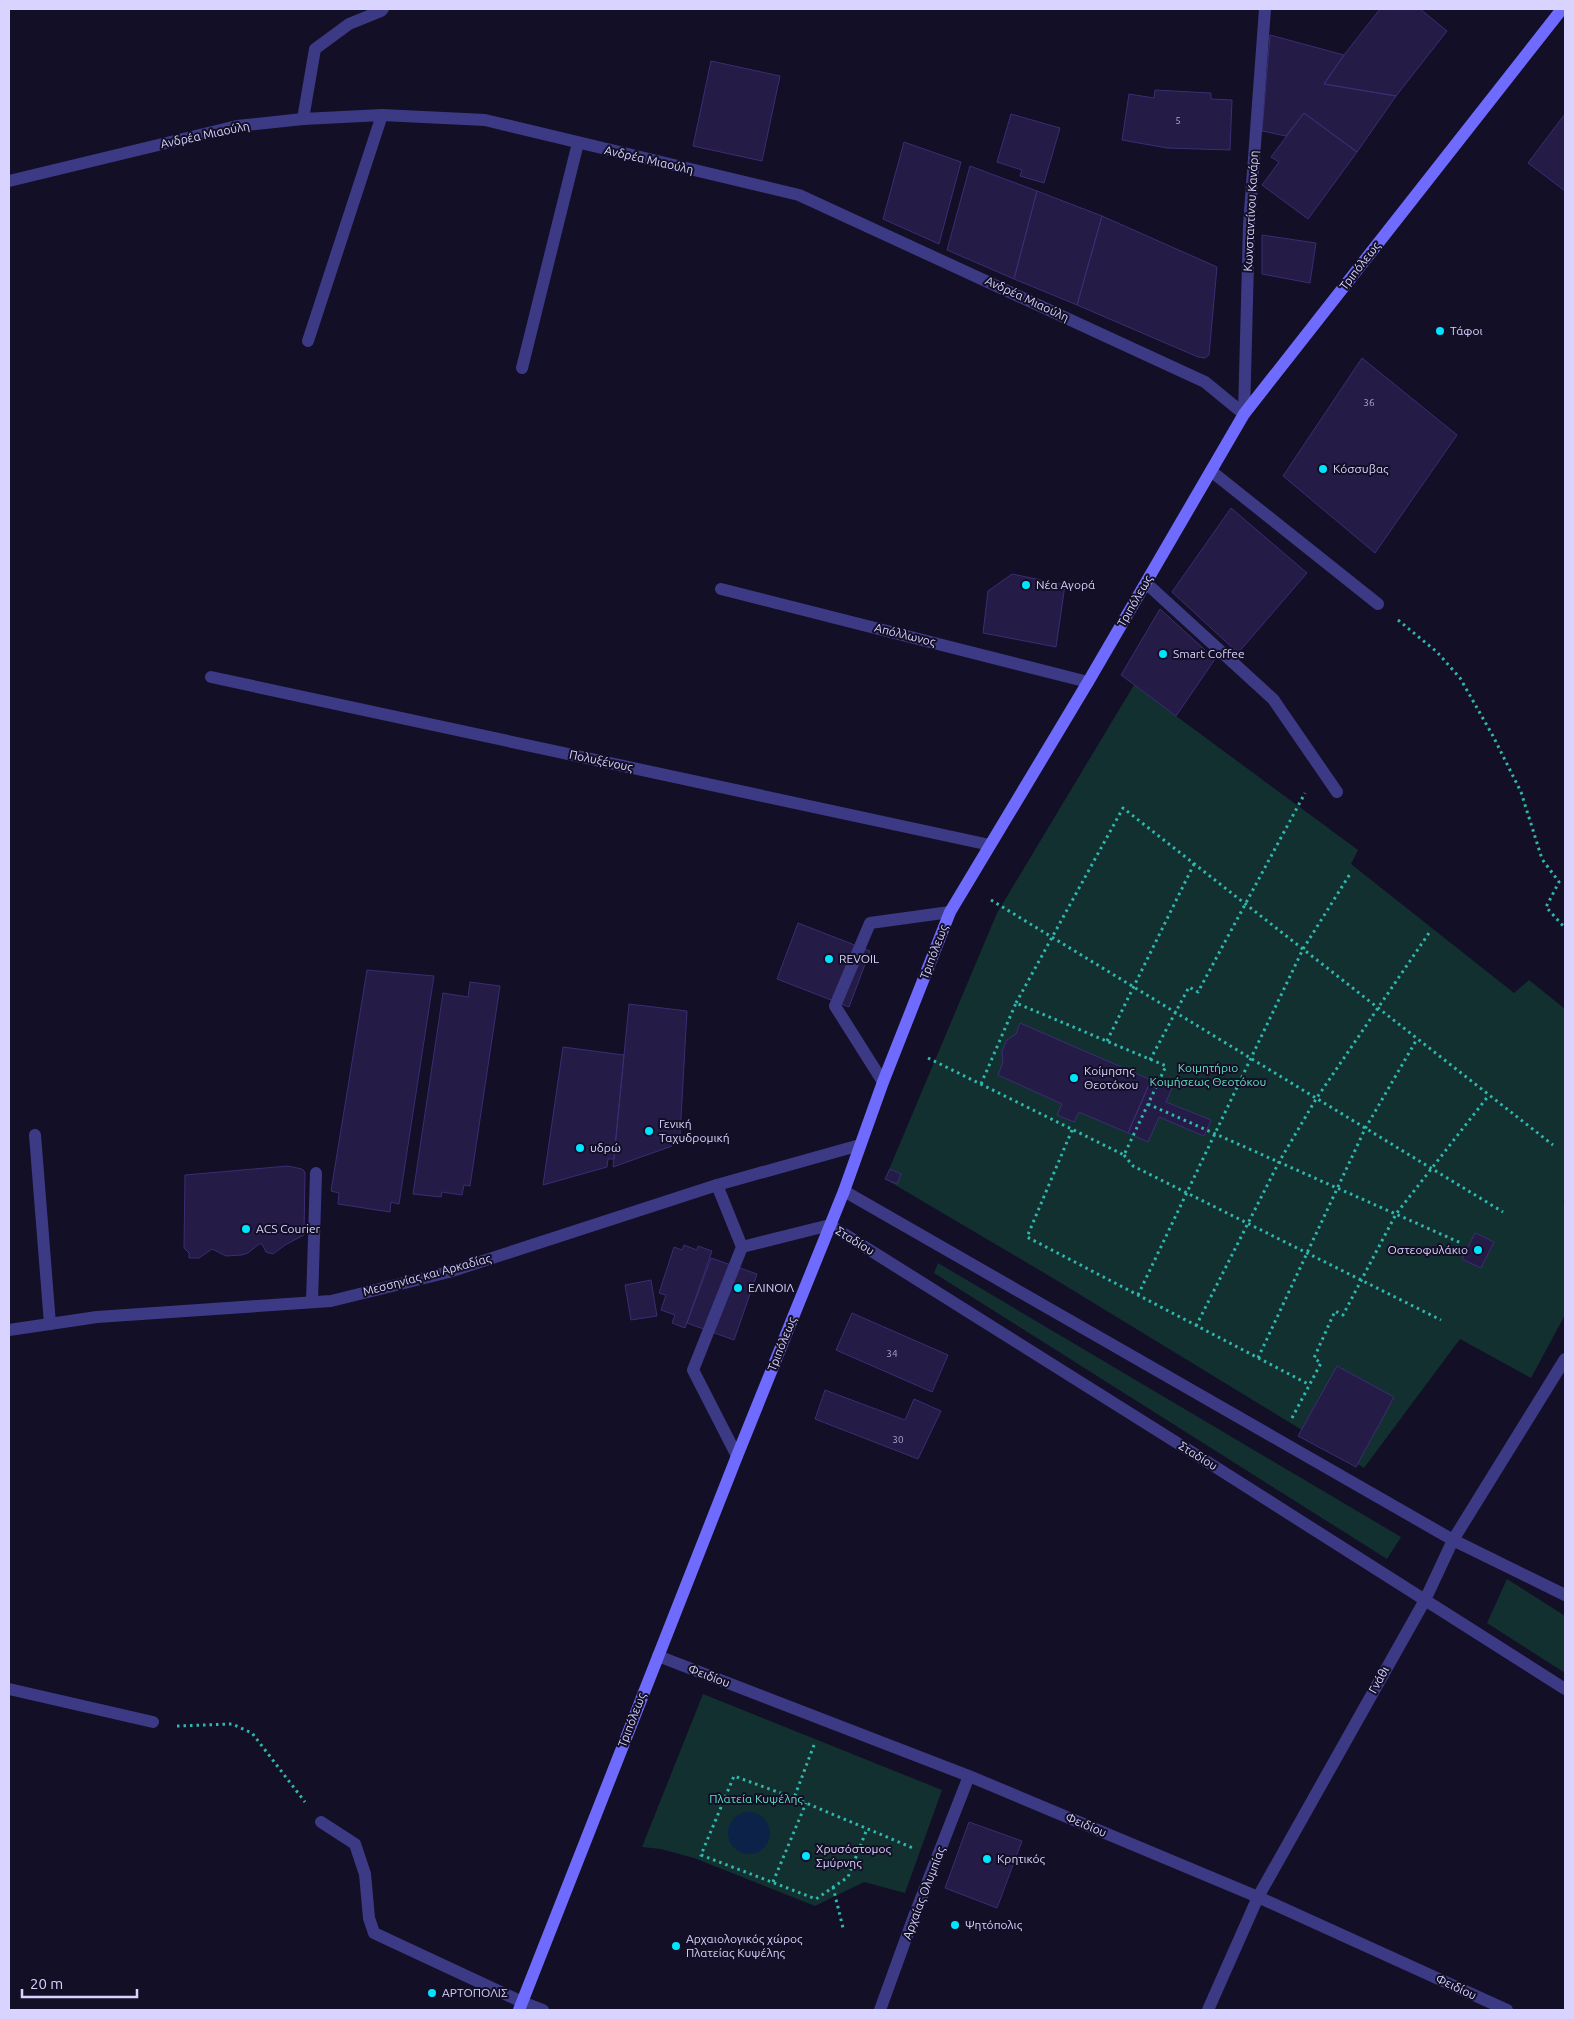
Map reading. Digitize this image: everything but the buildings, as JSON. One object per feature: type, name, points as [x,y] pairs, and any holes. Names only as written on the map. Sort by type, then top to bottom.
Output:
[{"type":"main road","name":"Τριπόλεως","points":[[520,2006],[737,1456],[844,1191],[883,1082],[950,912],[1088,682],[1244,414],[1562,12]]},
{"type":"street","points":[[303,118],[315,49],[349,24],[383,9]]},
{"type":"street","name":"Κωνσταντίνου Κανάρη","points":[[1244,414],[1248,225],[1265,9]]},
{"type":"street","points":[[308,341],[382,115]]},
{"type":"street","name":"Ανδρέα Μιαούλη","points":[[9,181],[236,126],[303,118],[382,115],[485,120],[578,144],[798,195],[1205,382],[1244,414]]},
{"type":"street","points":[[522,368],[578,144]]},
{"type":"street","points":[[1211,471],[1378,604]]},
{"type":"street","points":[[1146,583],[1273,698],[1337,792]]},
{"type":"street","name":"Απόλλωνος","points":[[721,588],[1088,682]]},
{"type":"street","name":"Πολυξένους","points":[[211,677],[990,845]]},
{"type":"street","points":[[883,1082],[835,1006],[870,923],[950,912]]},
{"type":"street","points":[[35,1135],[50,1324]]},
{"type":"street","name":"Μεσσηνίας και Αρκαδίας","points":[[9,1330],[97,1317],[331,1300],[449,1272],[717,1185],[860,1145]]},
{"type":"street","points":[[312,1302],[316,1174]]},
{"type":"street","points":[[717,1185],[742,1246],[694,1370],[737,1456]]},
{"type":"street","points":[[844,1191],[1453,1540],[1565,1595]]},
{"type":"street","points":[[742,1246],[830,1225]]},
{"type":"street","name":"Σταδίου","points":[[830,1225],[1565,1689]]},
{"type":"street","name":"Γνάθι","points":[[1208,2010],[1258,1897],[1424,1600],[1453,1540],[1565,1359]]},
{"type":"street","name":"Φειδίου","points":[[658,1656],[969,1776],[1258,1897],[1506,2010]]},
{"type":"street","points":[[9,1689],[153,1722]]},
{"type":"street","name":"Αρχαίας Ολυμπίας","points":[[880,2010],[969,1776]]},
{"type":"street","points":[[321,1822],[355,1844],[366,1874],[368,1918],[374,1933],[520,2006],[543,2010]]},
{"type":"path","points":[[1378,604],[1437,652],[1460,678],[1493,736],[1521,792],[1542,859],[1559,882],[1546,907],[1565,928]]},
{"type":"path","points":[[1150,1060],[1189,987],[1198,992],[1297,805]]},
{"type":"path","points":[[981,1084],[1016,1002],[1122,808],[1553,1144]]},
{"type":"path","points":[[1107,1042],[1194,864]]},
{"type":"path","points":[[1138,1296],[1303,949],[1350,874]]},
{"type":"path","points":[[991,900],[1503,1212]]},
{"type":"path","points":[[1196,1326],[1279,1162],[1316,1099],[1429,933]]},
{"type":"path","points":[[1016,1002],[1166,1066],[1124,1155]]},
{"type":"path","points":[[1258,1358],[1365,1129],[1417,1039]]},
{"type":"path","points":[[928,1058],[1124,1155],[1133,1166],[1441,1320]]},
{"type":"path","points":[[1281,1441],[1321,1362],[1314,1358],[1334,1311],[1343,1315],[1396,1214],[1489,1095]]},
{"type":"path","points":[[1148,1104],[1461,1243]]},
{"type":"path","points":[[1072,1130],[1027,1237],[1310,1385]]},
{"type":"path","points":[[794,1798],[824,1720]]},
{"type":"path","points":[[153,1722],[182,1726],[232,1724],[252,1733],[281,1773],[321,1822]]},
{"type":"path","points":[[867,1829],[848,1878],[816,1899],[701,1855],[734,1776],[794,1798],[937,1858]]},
{"type":"path","points":[[773,1882],[806,1803]]},
{"type":"path","points":[[833,1887],[843,1928]]},
{"type":"green space","name":"Κοιμητήριο Κοιμήσεως Θεοτόκου","points":[[1134,685],[1358,850],[1351,864],[1514,993],[1529,980],[1565,1009],[1565,1199],[1563,1202],[1565,1204],[1565,1315],[1531,1378],[1460,1339],[1364,1468],[1056,1280],[885,1179],[997,913]]},
{"type":"green space","points":[[938,1263],[1401,1537],[1387,1559],[934,1273]]},
{"type":"green space","points":[[1507,1579],[1565,1616],[1565,1673],[1487,1623]]},
{"type":"green space","name":"Πλατεία Κυψέλης","points":[[703,1694],[942,1790],[905,1893],[864,1882],[815,1906],[694,1858],[661,1849],[642,1847]]},
{"type":"water","points":[[753,1812],[761,1815],[767,1821],[770,1833],[767,1845],[761,1851],[745,1854],[737,1851],[731,1845],[728,1829],[731,1821],[737,1815]]},
{"type":"place","name":"Τάφοι","points":[[1440,331]]},
{"type":"place","name":"Κόσσυβας","points":[[1323,469]]},
{"type":"place","name":"Νέα Αγορά","points":[[1026,585]]},
{"type":"place","name":"Smart Coffee","points":[[1163,654]]},
{"type":"place","name":"REVOIL","points":[[829,959]]},
{"type":"place","name":"Κοίμησης Θεοτόκου","points":[[1074,1078]]},
{"type":"place","name":"Γενική Ταχυδρομική","points":[[649,1131]]},
{"type":"place","name":"υδρώ","points":[[580,1148]]},
{"type":"place","name":"ACS Courier","points":[[246,1229]]},
{"type":"place","name":"Οστεοφυλάκιο","points":[[1478,1250]]},
{"type":"place","name":"ΕΛΙΝΟΙΛ","points":[[738,1288]]},
{"type":"place","name":"Χρυσόστομος Σμύρνης","points":[[806,1856]]},
{"type":"place","name":"Κρητικός","points":[[987,1859]]},
{"type":"place","name":"Ψητόπολις","points":[[955,1925]]},
{"type":"place","name":"Αρχαιολογικός χώρος Πλατείας Κυψέλης","points":[[676,1946]]},
{"type":"place","name":"ΑΡΤΟΠΟΛΙΣ","points":[[432,1993]]}]
